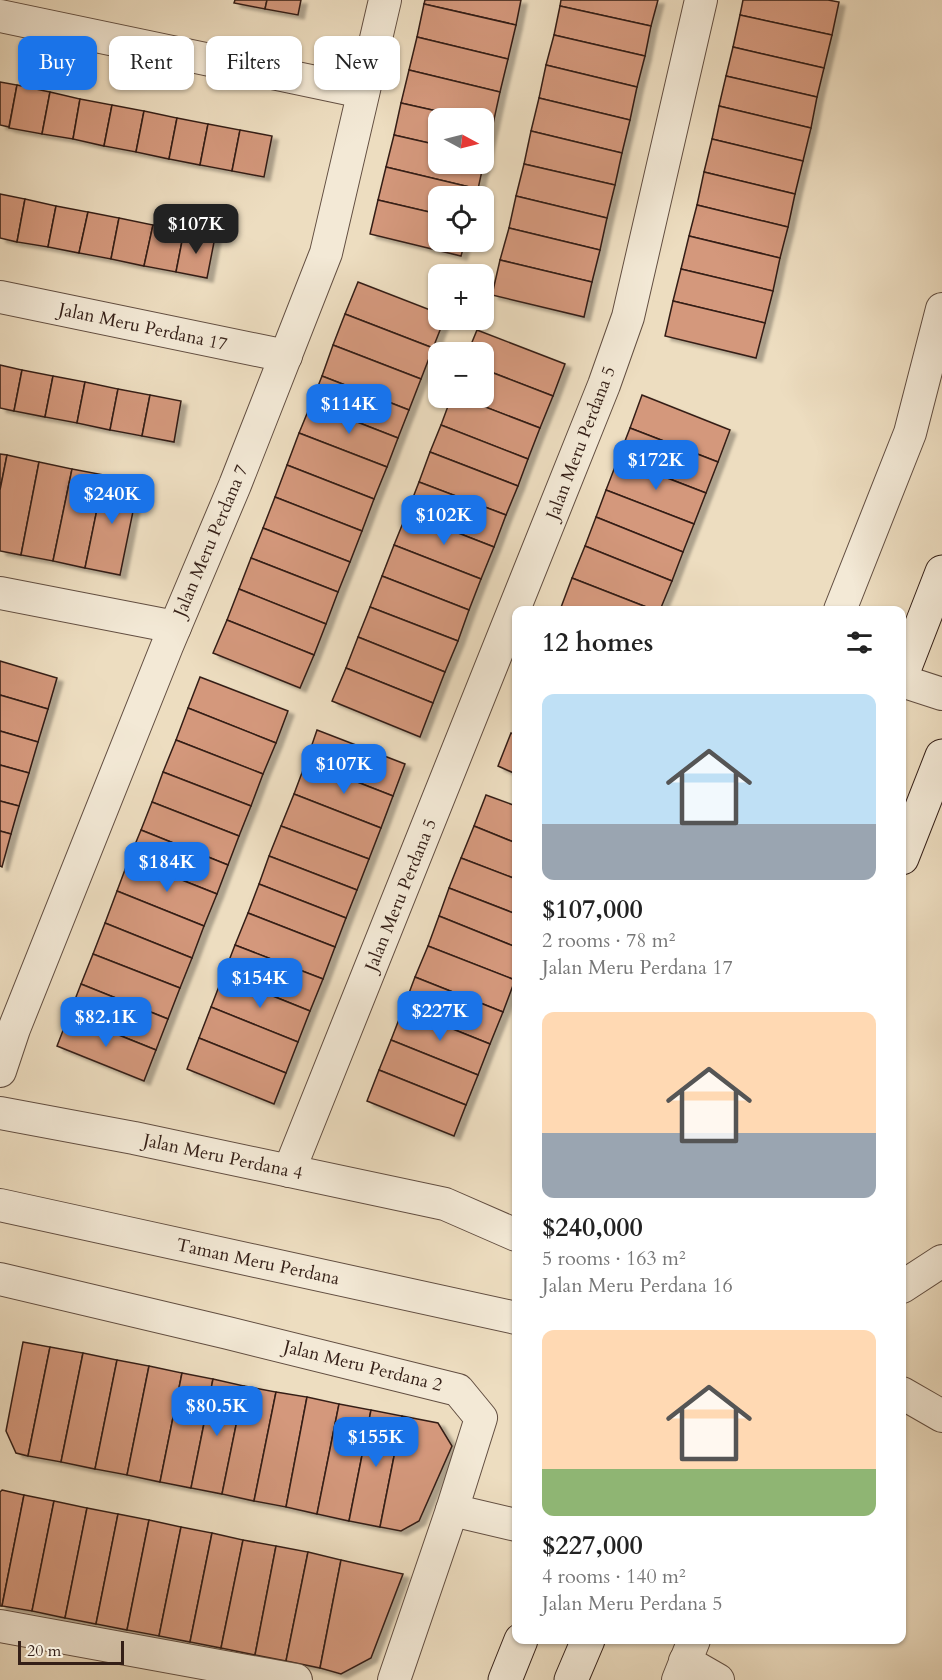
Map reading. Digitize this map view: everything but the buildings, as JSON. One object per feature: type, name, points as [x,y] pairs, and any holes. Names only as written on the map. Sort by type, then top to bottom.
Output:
[{"type":"main road","points":[[906,665],[942,572]]},
{"type":"main road","points":[[906,848],[942,756]]},
{"type":"main road","points":[[505,1680],[519,1644]]},
{"type":"main road","points":[[571,1680],[586,1644]]},
{"type":"street","name":"Jalan Meru Perdana 7","points":[[0,1071],[14,1029],[175,627],[235,485],[326,253],[385,0]]},
{"type":"street","name":"Jalan Meru Perdana 5","points":[[516,606],[604,385],[628,316],[701,0]]},
{"type":"street","points":[[0,16],[363,92]]},
{"type":"street","name":"Jalan Meru Perdana 17","points":[[0,297],[286,356]]},
{"type":"street","points":[[842,606],[910,433],[942,309]]},
{"type":"street","points":[[0,593],[175,627]]},
{"type":"street","name":"Jalan Meru Perdana 5","points":[[290,1171],[512,615]]},
{"type":"street","points":[[906,682],[942,694]]},
{"type":"street","name":"Jalan Meru Perdana 4","points":[[0,1113],[134,1138],[445,1203],[512,1233]]},
{"type":"street","name":"Taman Meru Perdana","points":[[0,1205],[512,1317]]},
{"type":"street","points":[[906,1284],[942,1261]]},
{"type":"street","name":"Jalan Meru Perdana 2","points":[[0,1279],[458,1390],[480,1418],[452,1510],[394,1680]]},
{"type":"street","points":[[906,1395],[942,1416]]},
{"type":"street","points":[[452,1510],[512,1524]]},
{"type":"street","points":[[0,1626],[296,1680]]},
{"type":"street","points":[[686,1660],[718,1680]]}]
